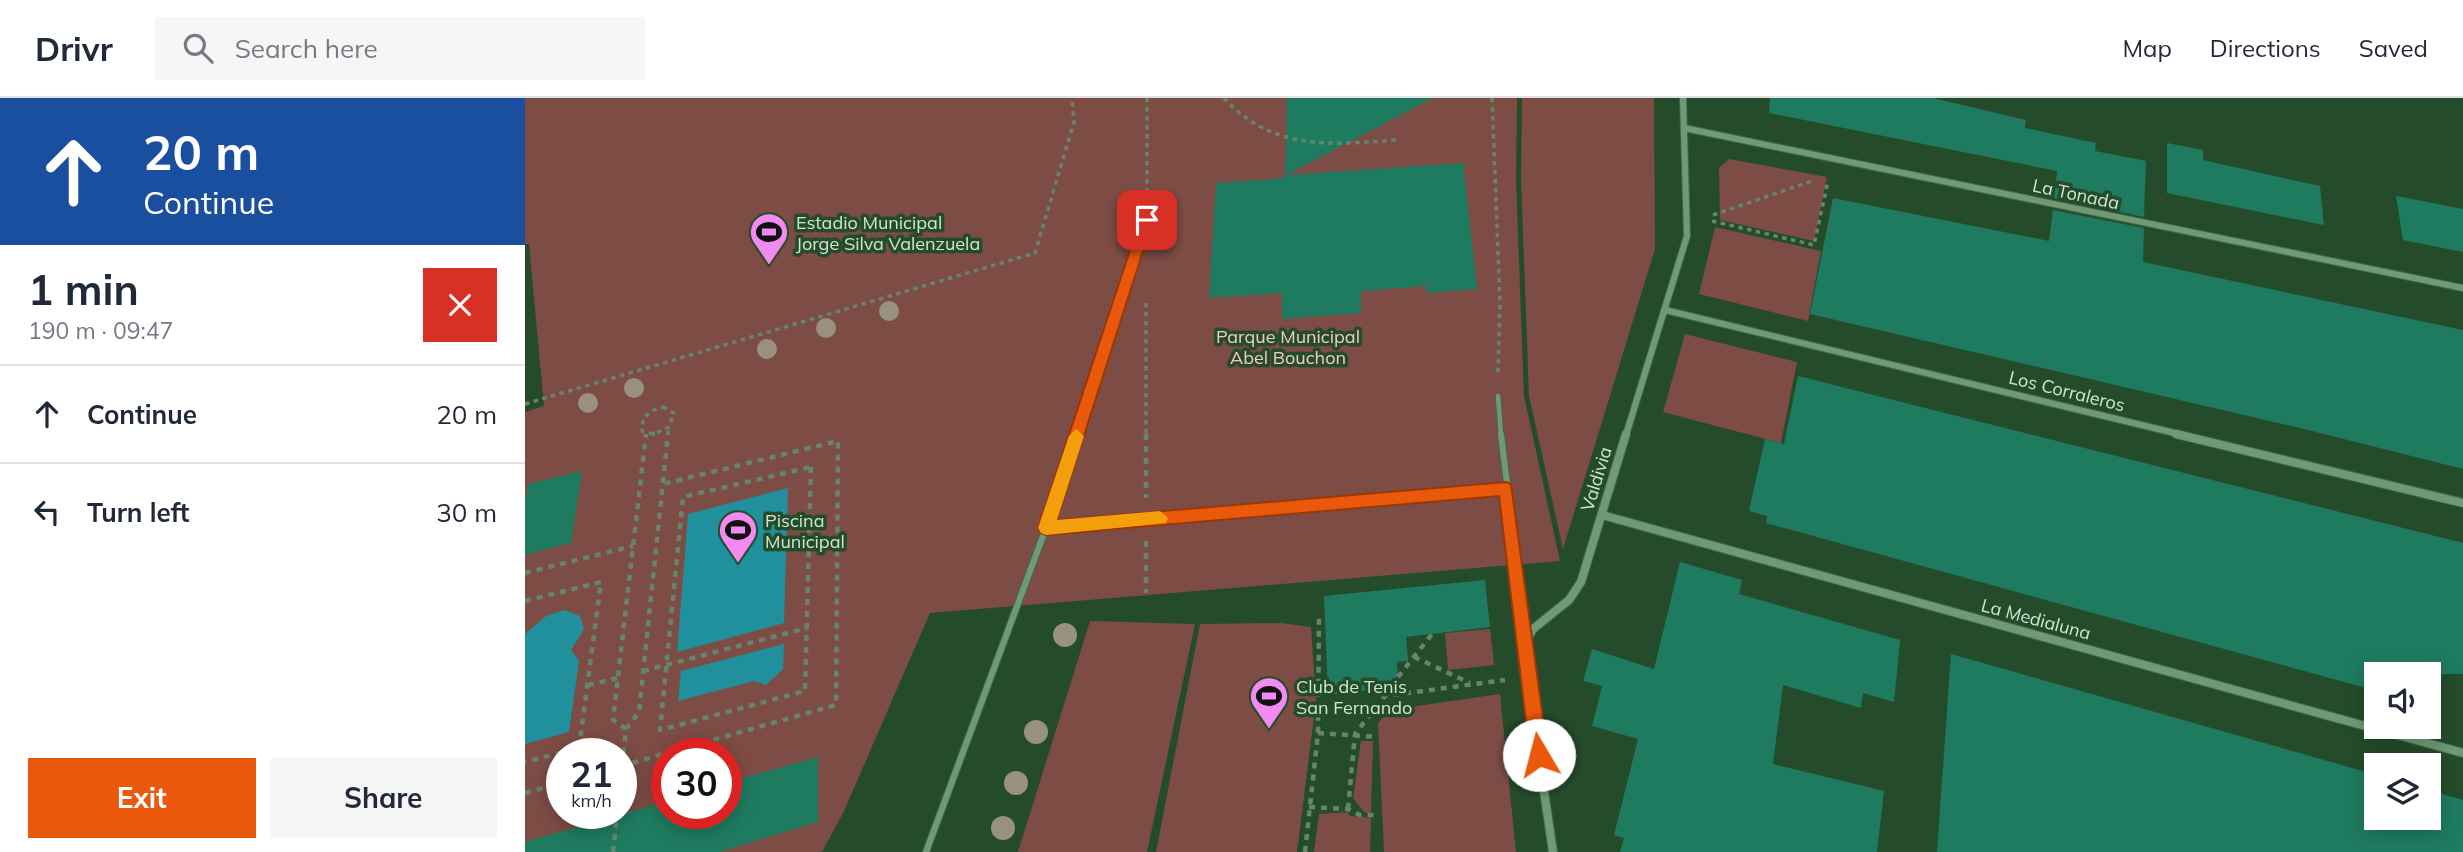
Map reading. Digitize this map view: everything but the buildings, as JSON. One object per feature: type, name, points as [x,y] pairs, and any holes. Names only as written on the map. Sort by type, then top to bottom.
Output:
[{"type":"street","name":"Valdivia","points":[[1526,641],[1533,629],[1569,600],[1581,582],[1687,236],[1683,98]]},
{"type":"street","name":"La Tonada","points":[[1684,128],[2463,288]]},
{"type":"street","name":"Los Corraleros","points":[[1665,310],[2463,503]]},
{"type":"street","name":"La Medialuna","points":[[1602,515],[2463,753]]},
{"type":"street","points":[[1526,641],[1528,683],[1553,852]]},
{"type":"lane","points":[[926,852],[1046,528],[1147,220]]},
{"type":"lane","points":[[1498,396],[1506,489],[1526,641]]},
{"type":"lane","points":[[1046,528],[1506,489]]},
{"type":"path","points":[[525,404],[1035,253],[1074,122],[1072,98]]},
{"type":"path","points":[[1147,98],[1147,220]]},
{"type":"path","points":[[1224,98],[1255,125],[1286,139],[1332,144],[1397,140]]},
{"type":"path","points":[[1492,98],[1500,303],[1498,396]]},
{"type":"path","points":[[1712,221],[1814,245],[1829,175],[1713,215]]},
{"type":"path","points":[[1146,302],[1146,593]]},
{"type":"path","points":[[625,738],[626,729],[639,712],[669,427],[674,413],[668,408],[657,408],[647,414],[640,423],[642,431],[646,433],[659,432],[669,427]]},
{"type":"path","points":[[626,729],[613,720],[646,433]]},
{"type":"path","points":[[637,761],[836,705],[838,441],[663,484]]},
{"type":"path","points":[[811,467],[805,691],[660,730],[667,665],[683,497],[811,467]]},
{"type":"path","points":[[525,573],[633,546]]},
{"type":"path","points":[[525,601],[601,582],[579,748],[525,762]]},
{"type":"path","points":[[1305,852],[1318,733],[1319,618]]},
{"type":"path","points":[[643,671],[807,628]]},
{"type":"path","points":[[1398,677],[1433,633]]},
{"type":"path","points":[[1414,657],[1473,684]]},
{"type":"path","points":[[588,686],[618,678]]},
{"type":"path","points":[[1348,809],[1355,734],[1385,696],[1509,680]]},
{"type":"path","points":[[1318,733],[1378,737]]},
{"type":"path","points":[[525,793],[546,787]]},
{"type":"path","points":[[1309,807],[1348,809],[1360,814],[1374,815]]},
{"type":"path","points":[[613,852],[615,829]]},
{"type":"green space","name":"Parque Municipal Abel Bouchon","points":[[525,98],[1517,98],[1516,181],[1524,396],[1560,561],[930,613],[844,811],[822,852],[525,852],[525,412],[544,406],[529,244],[525,244]]},
{"type":"green space","points":[[1522,98],[1654,98],[1655,249],[1563,549],[1529,396],[1521,179]]},
{"type":"green space","points":[[1729,159],[1827,177],[1814,241],[1720,220],[1719,168]]},
{"type":"green space","points":[[1715,227],[1821,251],[1808,321],[1699,294]]},
{"type":"green space","points":[[1685,334],[1797,362],[1781,443],[1663,412]]},
{"type":"green space","points":[[1090,621],[1195,624],[1147,852],[1018,852]]},
{"type":"green space","points":[[1281,623],[1311,627],[1316,701],[1297,852],[1156,852],[1200,624]]},
{"type":"green space","points":[[1490,629],[1494,665],[1448,670],[1445,633]]},
{"type":"green space","points":[[1500,694],[1516,852],[1384,852],[1378,723],[1389,710]]},
{"type":"green space","points":[[1361,741],[1373,741],[1371,813],[1365,813],[1353,798]]},
{"type":"green space","points":[[1348,812],[1350,816],[1371,818],[1370,852],[1314,852],[1319,814]]},
{"type":"water","points":[[788,488],[784,623],[677,652],[688,514]]},
{"type":"water","points":[[565,610],[580,616],[584,629],[571,650],[579,661],[569,732],[525,744],[525,634],[546,616]]},
{"type":"water","points":[[784,644],[783,669],[766,685],[754,681],[678,701],[681,671]]},
{"type":"slow traffic","points":[[1076,436],[1046,528],[1160,518]]},
{"type":"place","name":"Estadio Municipal Jorge Silva Valenzuela","points":[[769,266]]},
{"type":"place","name":"Piscina Municipal","points":[[738,564]]},
{"type":"place","name":"Club de Tenis San Fernando","points":[[1269,730]]},
{"type":"route","points":[[1147,220],[1046,528],[1506,489],[1539,755]]}]
